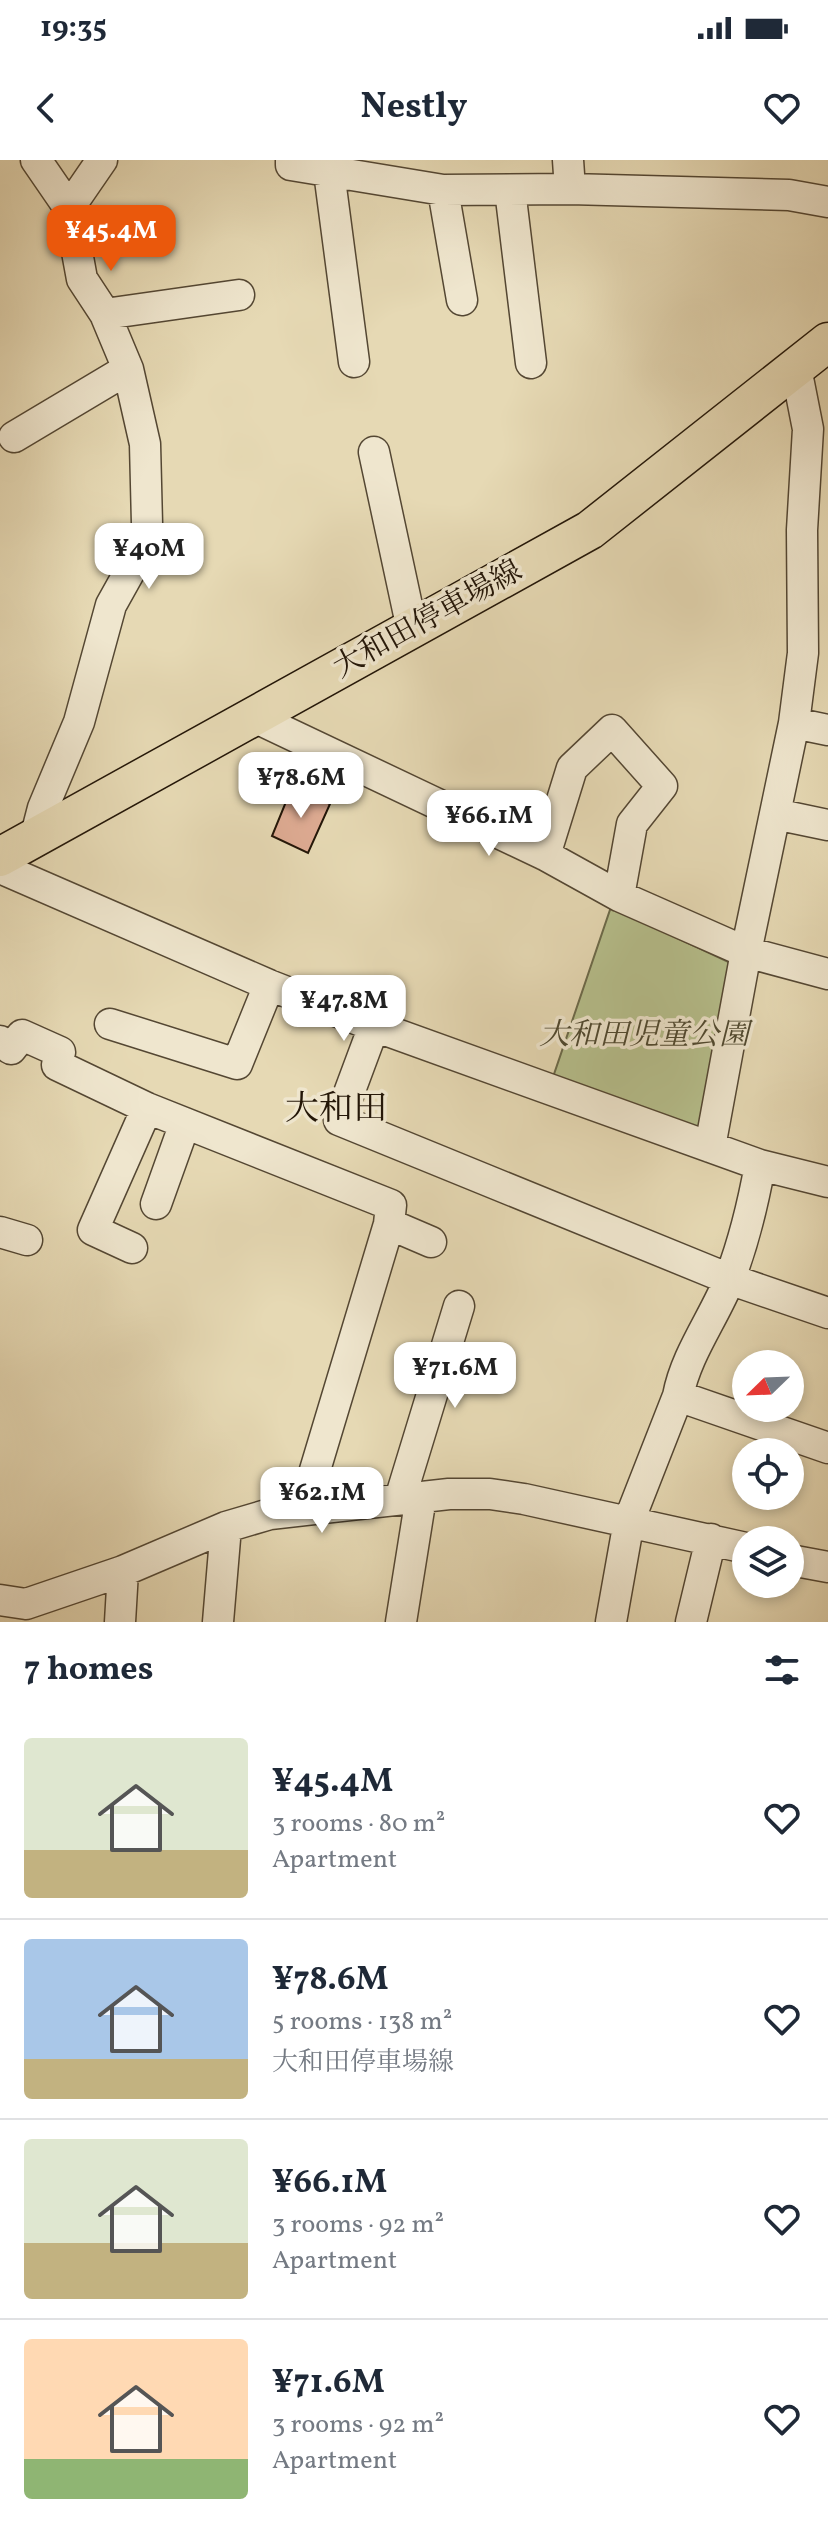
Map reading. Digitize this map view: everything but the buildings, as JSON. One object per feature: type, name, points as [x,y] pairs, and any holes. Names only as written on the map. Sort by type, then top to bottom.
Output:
[{"type":"main road","name":"大和田停車場線","points":[[0,857],[590,530],[828,342]]},
{"type":"street","points":[[36,160],[69,208],[82,279],[105,314],[128,369],[145,444],[147,524],[140,553],[111,605],[79,722],[43,808],[36,835]]},
{"type":"street","points":[[69,208],[102,160]]},
{"type":"street","points":[[291,160],[291,165],[443,190],[510,190],[569,175],[789,195],[828,202]]},
{"type":"street","points":[[329,172],[354,362]]},
{"type":"street","points":[[443,190],[462,300]]},
{"type":"street","points":[[510,190],[531,363]]},
{"type":"street","points":[[105,314],[239,295]]},
{"type":"street","points":[[710,1147],[746,952],[794,723],[803,653],[802,530],[808,429],[796,368]]},
{"type":"street","points":[[14,437],[128,369]]},
{"type":"street","points":[[374,452],[412,629]]},
{"type":"street","points":[[254,717],[545,855],[619,896],[746,952],[828,974]]},
{"type":"street","points":[[794,723],[828,730]]},
{"type":"street","points":[[545,855],[572,768],[612,730],[662,786],[632,824],[619,896]]},
{"type":"street","points":[[775,814],[828,825]]},
{"type":"street","points":[[0,868],[269,985],[374,1026],[760,1165],[826,1172]]},
{"type":"street","points":[[110,1024],[237,1064],[269,985]]},
{"type":"street","points":[[374,1026],[339,1120],[729,1279],[828,1313]]},
{"type":"street","points":[[4,1051],[22,1035],[60,1052],[57,1065],[147,1108],[391,1205],[389,1224],[303,1510]]},
{"type":"street","points":[[132,1248],[93,1230],[147,1108]]},
{"type":"street","points":[[156,1204],[185,1123]]},
{"type":"street","points":[[611,1622],[629,1521],[678,1396],[682,1375],[729,1279],[753,1207],[760,1165]]},
{"type":"street","points":[[389,1224],[431,1242]]},
{"type":"street","points":[[401,1622],[410,1498],[459,1306]]},
{"type":"street","points":[[678,1396],[828,1448]]},
{"type":"street","points":[[0,1574],[17,1609],[123,1571],[226,1527],[270,1514],[410,1498],[490,1494],[732,1544]]},
{"type":"street","points":[[218,1622],[226,1527]]},
{"type":"street","points":[[691,1622],[711,1539]]},
{"type":"street","points":[[804,1563],[828,1567]]},
{"type":"street","points":[[120,1622],[123,1571]]},
{"type":"green space","name":"大和田児童公園","points":[[611,907],[735,965],[698,1133],[551,1083]]},
{"type":"district","name":"大和田","points":[[336,1110]]}]
